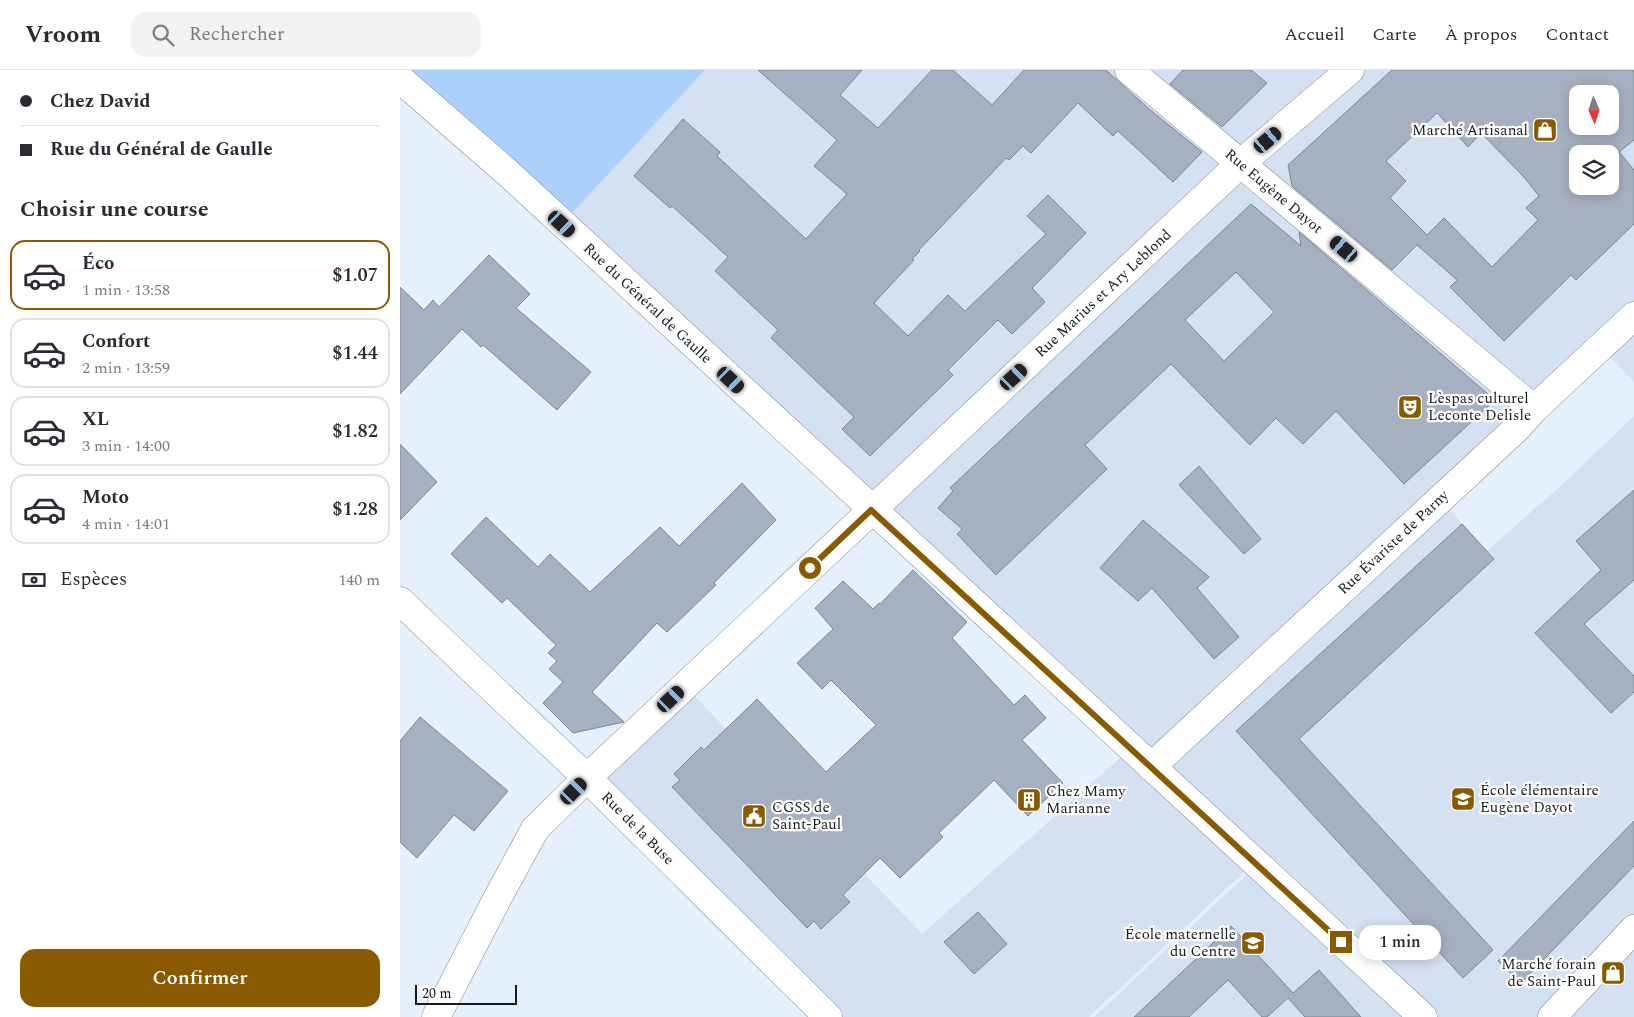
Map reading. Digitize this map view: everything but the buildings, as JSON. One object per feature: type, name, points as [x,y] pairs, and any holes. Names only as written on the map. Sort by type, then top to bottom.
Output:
[{"type":"street","name":"Rue Eugène Dayot","points":[[1129,70],[1534,410]]},
{"type":"street","name":"Rue Marius et Ary Leblond","points":[[436,1017],[497,899],[536,829],[587,778],[1241,163],[1350,70]]},
{"type":"street","name":"Rue du Général de Gaulle","points":[[400,79],[509,174],[871,510],[1423,1017]]},
{"type":"street","name":"Rue Évariste de Parny","points":[[1151,768],[1516,429],[1634,316]]},
{"type":"street","name":"Rue de la Buse","points":[[400,601],[587,778],[828,1017]]},
{"type":"street","points":[[1552,1017],[1634,929]]},
{"type":"shaded area","points":[[400,70],[705,70],[562,224]]},
{"type":"shaded area","points":[[705,70],[1634,70],[1634,382],[1604,351],[1443,502],[1487,551],[1566,481],[1634,416],[1634,1017],[1423,1017],[1254,863],[1089,1017],[828,1017],[587,778],[685,686],[922,934],[1130,749],[562,224]]},
{"type":"shaded area","name":"École maternelle du Centre","points":[[1253,869],[1412,1017],[1094,1017]]},
{"type":"place","name":"Marché Artisanal","points":[[1545,130]]},
{"type":"place","name":"Lèspas culturel Leconte Delisle","points":[[1410,407]]},
{"type":"place","name":"École élémentaire Eugène Dayot","points":[[1463,799]]},
{"type":"place","name":"Chez Mamy Marianne","points":[[1029,800]]},
{"type":"place","name":"CGSS de Saint-Paul","points":[[754,816]]},
{"type":"place","name":"École maternelle du Centre","points":[[1253,943]]},
{"type":"place","name":"Marché forain de Saint-Paul","points":[[1613,973]]},
{"type":"route","points":[[810,568],[871,510],[1341,942]]}]
